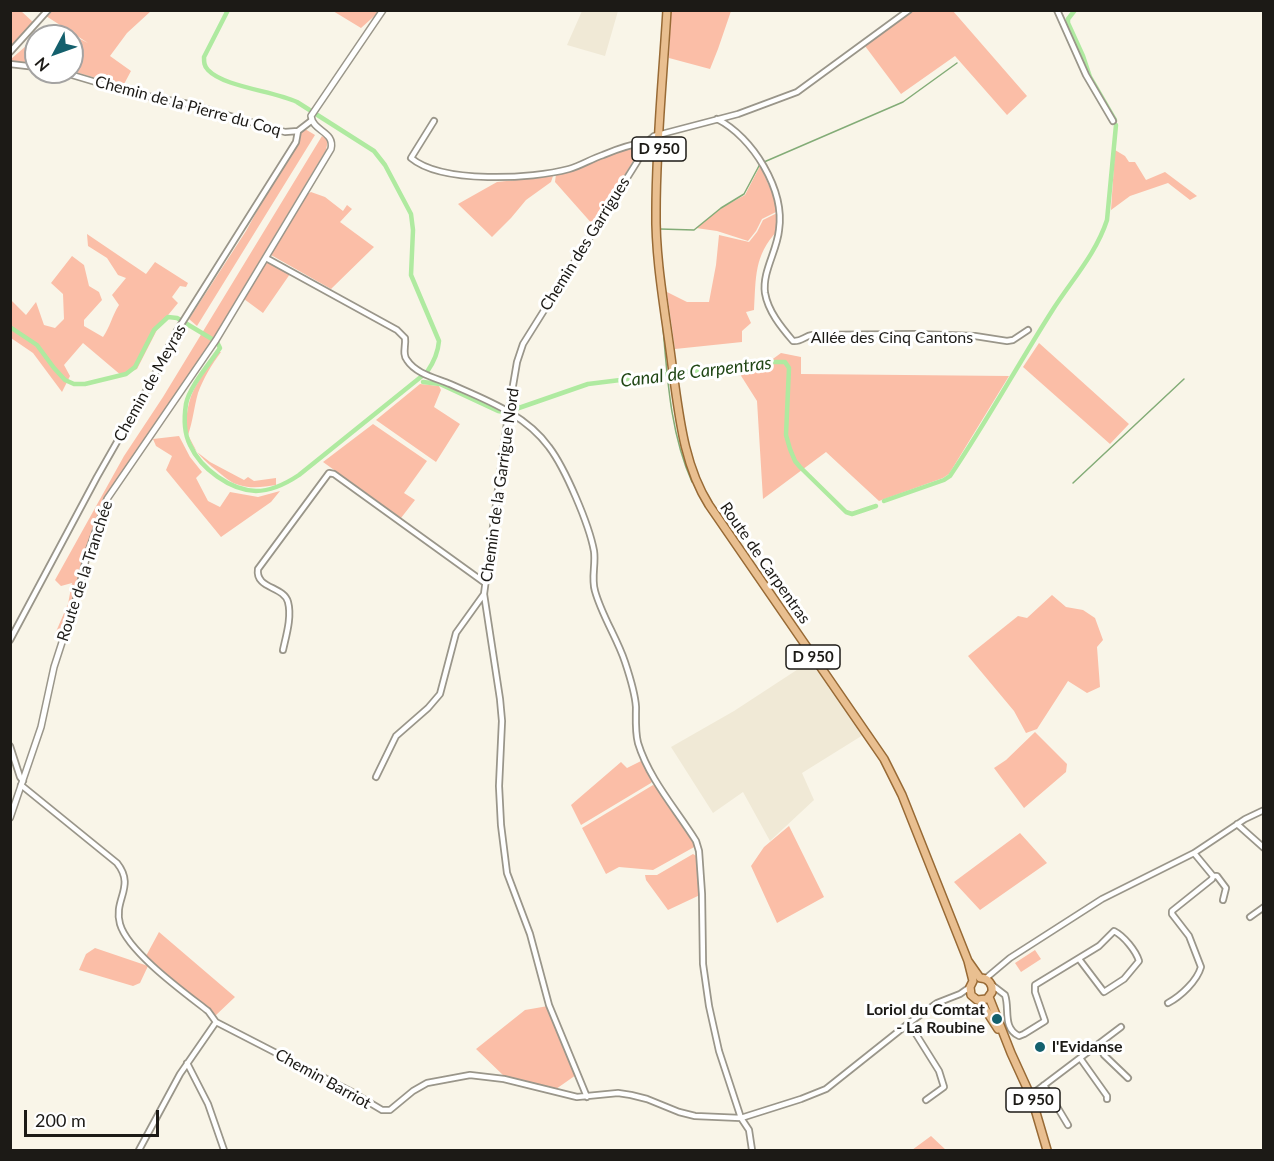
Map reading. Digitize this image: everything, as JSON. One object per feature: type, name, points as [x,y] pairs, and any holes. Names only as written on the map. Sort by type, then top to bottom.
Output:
[{"type":"main road","name":"D 950","points":[[660,134],[667,11]]},
{"type":"main road","name":"Route de Carpentras","points":[[660,134],[656,233],[683,435],[690,463],[702,494],[884,759],[902,795],[977,981]]},
{"type":"main road","name":"D 950","points":[[972,997],[977,981]]},
{"type":"main road","points":[[977,981],[991,985]]},
{"type":"main road","name":"D 950","points":[[991,985],[990,996],[1011,1053],[1031,1097],[1047,1150]]},
{"type":"main road","points":[[972,997],[980,1001],[990,996]]},
{"type":"main road","name":"D 950","points":[[980,1001],[1011,1053]]},
{"type":"street","points":[[10,52],[48,10]]},
{"type":"street","points":[[311,121],[313,111],[383,10]]},
{"type":"street","points":[[434,121],[411,158],[432,168],[462,175],[513,178],[570,169],[603,154],[647,142],[660,134],[747,111],[797,92],[909,10]]},
{"type":"street","points":[[1057,10],[1086,75],[1113,121]]},
{"type":"street","name":"Chemin de la Pierre du Coq","points":[[84,79],[189,104],[285,132],[298,131],[311,121]]},
{"type":"street","name":"Allée des Cinq Cantons","points":[[717,119],[739,134],[765,167],[778,199],[779,231],[765,291],[772,311],[793,341],[800,341],[812,335],[916,334],[975,336],[1008,341],[1028,330]]},
{"type":"street","name":"Route de la Tranchée","points":[[10,818],[40,728],[54,668],[77,596],[87,555],[107,499],[215,342],[331,149],[332,141],[311,121]]},
{"type":"street","name":"Chemin de Meyras","points":[[10,640],[150,384],[166,350],[296,142],[298,131]]},
{"type":"street","name":"Chemin des Garrigues","points":[[517,362],[523,344],[637,162],[647,142]]},
{"type":"street","points":[[266,257],[397,330],[405,338],[406,358],[424,374],[509,411],[549,447],[589,530],[596,562],[593,584],[595,593],[621,650],[633,688],[636,705],[636,736],[639,746],[657,782],[696,841],[699,851],[703,964],[709,1006],[719,1051],[741,1118],[749,1130],[752,1150]]},
{"type":"street","name":"Chemin de la Garrigue Nord","points":[[517,362],[484,594],[502,721],[499,786],[501,825],[507,873],[530,934],[549,1005],[587,1097]]},
{"type":"street","points":[[283,650],[288,622],[288,603],[282,594],[261,582],[258,578],[258,569],[329,473],[334,474],[371,500],[485,583]]},
{"type":"street","points":[[376,777],[396,736],[428,708],[440,694],[456,633],[484,594]]},
{"type":"street","points":[[10,746],[22,783],[117,863],[125,875],[119,916],[120,926],[125,935],[145,958],[208,1011],[216,1022],[187,1063],[139,1150]]},
{"type":"street","name":"Chemin Barriot","points":[[216,1022],[382,1110],[390,1110],[427,1083],[470,1075],[504,1078],[577,1097],[631,1095],[687,1114],[711,1118],[741,1118],[801,1100],[826,1089],[938,1003],[960,994],[1010,958],[1102,899],[1194,853],[1237,824],[1263,810]]},
{"type":"street","points":[[1237,824],[1263,848]]},
{"type":"street","points":[[1194,853],[1226,888],[1223,900]]},
{"type":"street","points":[[1168,1003],[1176,999],[1195,979],[1201,967],[1189,936],[1172,911],[1214,876]]},
{"type":"street","points":[[1250,917],[1263,907]]},
{"type":"street","points":[[995,971],[991,985],[1006,998],[1007,1020],[1011,1030],[1016,1035],[1024,1034],[1045,1021],[1035,993],[1035,986],[1099,946],[1114,932],[1120,934],[1138,956],[1139,961],[1124,979],[1104,992],[1079,959]]},
{"type":"street","points":[[990,996],[1000,991]]},
{"type":"street","points":[[960,994],[972,997]]},
{"type":"street","points":[[909,1023],[939,1071],[944,1087],[926,1100]]},
{"type":"street","points":[[1031,1097],[1121,1027]]},
{"type":"street","points":[[1099,1044],[1104,1055],[1128,1078]]},
{"type":"street","points":[[1080,1058],[1107,1099]]},
{"type":"street","points":[[187,1063],[208,1104],[224,1150]]},
{"type":"street","points":[[1025,1084],[1038,1088]]},
{"type":"street","points":[[1031,1097],[1038,1088],[1044,1085]]},
{"type":"street","points":[[1044,1085],[1068,1125]]},
{"type":"shaded area","points":[[914,10],[953,11],[1027,96],[1007,115],[955,56],[901,94],[865,46]]},
{"type":"shaded area","points":[[11,11],[21,11],[34,23],[24,24],[24,35],[11,50]]},
{"type":"shaded area","points":[[51,11],[151,11],[127,33],[110,56],[131,71],[123,86],[84,75],[84,41],[88,43],[84,40],[84,24],[58,24],[46,16]]},
{"type":"shaded area","points":[[333,11],[380,11],[361,28]]},
{"type":"shaded area","points":[[582,11],[618,11],[605,56],[567,45]]},
{"type":"shaded area","points":[[671,11],[731,11],[710,69],[669,58]]},
{"type":"shaded area","points":[[24,48],[24,62],[11,61]]},
{"type":"shaded area","points":[[305,129],[315,135],[197,326],[189,319],[246,231],[300,133]]},
{"type":"shaded area","points":[[322,136],[328,140],[326,150],[211,342],[106,497],[86,549],[61,638],[55,634],[68,604],[72,583],[61,586],[55,580],[124,456],[163,397]]},
{"type":"shaded area","points":[[640,145],[641,148],[594,226],[555,182],[556,174]]},
{"type":"shaded area","points":[[1115,150],[1125,156],[1129,162],[1135,162],[1146,180],[1165,172],[1197,196],[1190,200],[1168,183],[1130,196],[1111,210]]},
{"type":"shaded area","points":[[760,166],[776,201],[776,212],[762,219],[748,241],[717,231],[696,228],[721,208],[745,195]]},
{"type":"shaded area","points":[[553,176],[551,182],[526,200],[492,237],[458,204],[497,182]]},
{"type":"shaded area","points":[[311,192],[325,197],[343,211],[347,205],[352,209],[340,222],[374,247],[331,289],[271,255],[306,195]]},
{"type":"shaded area","points":[[777,213],[777,231],[769,240],[760,258],[754,310],[746,312],[751,323],[742,331],[742,342],[675,349],[667,292],[687,302],[709,302],[719,235],[749,242],[763,220]]},
{"type":"shaded area","points":[[87,234],[146,274],[155,262],[188,283],[186,287],[180,286],[172,297],[178,303],[159,326],[137,369],[122,376],[83,343],[64,365],[70,376],[62,392],[33,353],[11,338],[11,300],[26,315],[36,302],[44,325],[55,328],[64,319],[63,294],[51,283],[72,256],[84,265],[89,286],[99,292],[102,300],[84,320],[84,326],[103,337],[119,305],[112,295],[126,278],[118,275],[107,258],[88,246]]},
{"type":"shaded area","points":[[267,260],[290,274],[263,313],[244,299]]},
{"type":"shaded area","points":[[1039,343],[1129,424],[1110,444],[1023,367]]},
{"type":"shaded area","points":[[221,352],[200,388],[188,435],[186,424],[191,396],[202,376]]},
{"type":"shaded area","points":[[781,353],[801,357],[801,374],[1009,376],[949,474],[943,478],[879,501],[826,452],[763,499],[757,401],[738,371],[766,364]]},
{"type":"shaded area","points":[[420,384],[439,386],[441,390],[434,407],[460,424],[436,462],[376,420]]},
{"type":"shaded area","points":[[373,424],[427,461],[404,493],[415,500],[401,518],[323,462]]},
{"type":"shaded area","points":[[179,436],[190,457],[202,472],[196,478],[208,501],[220,507],[230,492],[258,497],[280,491],[271,502],[221,537],[166,470],[172,456],[156,446],[153,439]]},
{"type":"shaded area","points":[[198,453],[244,480],[248,477],[254,481],[276,478],[276,485],[253,487],[236,484],[221,475]]},
{"type":"shaded area","points":[[1052,595],[1066,607],[1083,610],[1095,618],[1103,640],[1097,647],[1100,687],[1087,693],[1068,681],[1037,729],[1026,733],[1014,711],[968,656],[1018,616],[1027,618]]},
{"type":"shaded area","points":[[812,660],[863,735],[802,773],[814,800],[770,841],[743,792],[713,813],[671,747],[734,711]]},
{"type":"shaded area","points":[[1035,732],[1067,764],[1066,772],[1024,808],[994,768],[1006,760]]},
{"type":"shaded area","points":[[641,761],[653,780],[651,783],[581,825],[571,805],[621,762],[627,768]]},
{"type":"shaded area","points":[[653,785],[657,787],[696,846],[653,870],[619,867],[606,874],[582,828]]},
{"type":"shaded area","points":[[789,826],[824,897],[777,923],[751,866],[764,847]]},
{"type":"shaded area","points":[[1020,833],[1047,863],[980,910],[954,882]]},
{"type":"shaded area","points":[[693,854],[698,857],[700,895],[668,910],[646,880],[645,875],[657,875]]},
{"type":"shaded area","points":[[159,932],[235,997],[215,1016],[146,956]]},
{"type":"shaded area","points":[[95,948],[148,966],[140,983],[133,986],[79,970],[86,954]]},
{"type":"shaded area","points":[[1035,950],[1041,959],[1021,972],[1015,963]]},
{"type":"shaded area","points":[[548,1006],[576,1075],[556,1089],[505,1077],[476,1049],[525,1010]]},
{"type":"shaded area","points":[[931,1136],[946,1150],[912,1150]]},
{"type":"waterway","name":"Canal de Carpentras","points":[[10,327],[37,345],[65,380],[74,384],[85,384],[126,374],[135,367],[154,330],[168,317],[177,318],[217,342],[220,348],[188,397],[185,414],[187,435],[195,454],[217,477],[236,487],[256,491],[279,486],[299,475],[427,372],[432,365],[439,341],[411,275],[413,230],[411,214],[385,165],[374,151],[297,102],[225,81],[208,70],[204,57],[228,10]]},
{"type":"waterway","name":"Canal de Carpentras","points":[[1075,10],[1068,19],[1068,23],[1090,77],[1115,120]]},
{"type":"waterway","points":[[764,162],[903,102],[957,63]]},
{"type":"waterway","name":"Canal de Carpentras","points":[[884,501],[950,476],[1052,311],[1090,256],[1107,220],[1116,125]]},
{"type":"waterway","points":[[660,229],[694,230],[721,208],[744,194],[760,164]]},
{"type":"waterway","points":[[653,199],[653,230]]},
{"type":"waterway","points":[[662,316],[674,422],[678,442],[692,482]]},
{"type":"waterway","name":"Canal de Carpentras","points":[[513,410],[588,384],[766,362],[785,362],[789,368],[786,435],[795,461],[846,512],[852,514],[876,506]]},
{"type":"waterway","points":[[1073,483],[1184,379]]},
{"type":"waterway","name":"Canal de Carpentras","points":[[423,382],[440,384],[504,412]]},
{"type":"place","name":"Loriol du Comtat - La Roubine","points":[[997,1019]]},
{"type":"place","name":"l'Evidanse","points":[[1040,1047]]}]
